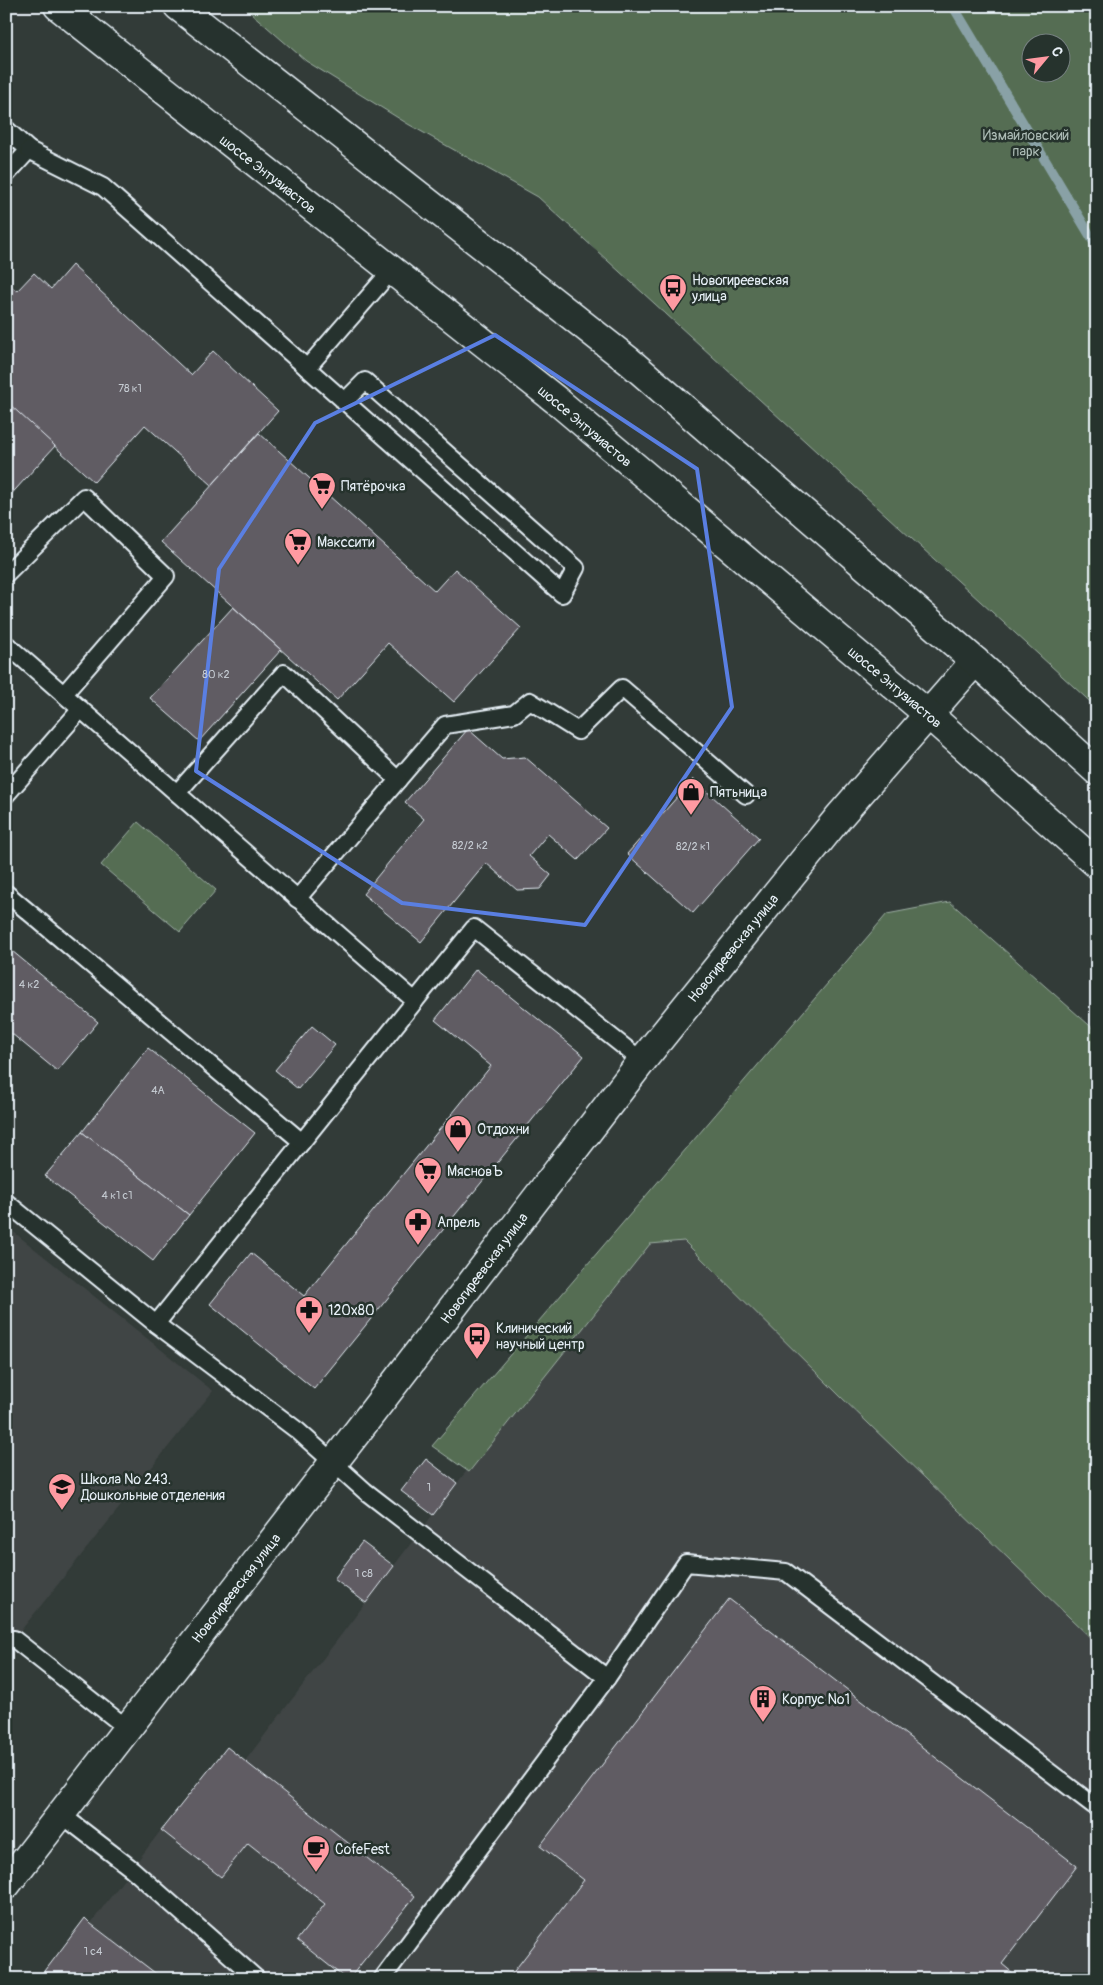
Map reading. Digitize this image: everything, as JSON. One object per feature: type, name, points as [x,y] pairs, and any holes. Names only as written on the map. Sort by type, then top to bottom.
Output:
[{"type":"main road","name":"шоссе Энтузиастов","points":[[58,6],[556,400],[929,715],[1097,864]]},
{"type":"main road","points":[[178,6],[628,361],[975,662],[1097,771]]},
{"type":"main road","name":"Новогиреевская улица","points":[[6,1885],[128,1730],[642,1061],[838,818],[975,662]]},
{"type":"lane","points":[[6,129],[29,150],[103,187],[307,368],[344,402],[389,442],[562,594],[576,568],[372,387],[365,381],[344,402]]},
{"type":"lane","points":[[6,175],[29,150]]},
{"type":"lane","points":[[307,368],[391,271]]},
{"type":"lane","points":[[6,574],[84,497],[166,576],[64,694]]},
{"type":"lane","points":[[6,644],[415,1001]]},
{"type":"lane","points":[[177,793],[284,674],[398,780]]},
{"type":"lane","points":[[297,898],[445,726],[514,714],[530,701],[578,731],[622,688],[746,795]]},
{"type":"lane","points":[[6,795],[81,709]]},
{"type":"lane","points":[[6,893],[302,1142]]},
{"type":"lane","points":[[156,1324],[474,928],[642,1061]]},
{"type":"lane","points":[[6,1202],[156,1324],[298,1431],[365,1490],[607,1678]]},
{"type":"lane","points":[[382,1979],[607,1678],[686,1563],[786,1572],[1097,1808]]},
{"type":"lane","points":[[14,1639],[128,1730]]},
{"type":"lane","points":[[62,1815],[132,1869],[257,1979]]},
{"type":"highlighted area","points":[[495,335],[697,469],[732,707],[585,925],[402,903],[196,771],[219,569],[315,423]]},
{"type":"shaded area","points":[[881,951],[1097,1144],[1097,1979],[39,1979],[85,1918],[91,1923],[227,1747],[245,1761],[457,1483]]},
{"type":"shaded area","name":"Школа № 243. Дошкольные отделения","points":[[6,1226],[213,1391],[6,1649]]},
{"type":"green space","name":"Измайловский парк","points":[[243,6],[1097,6],[1097,708],[538,197],[408,124],[306,61]]},
{"type":"green space","points":[[138,822],[216,890],[180,932],[101,865]]},
{"type":"green space","points":[[950,902],[1097,1032],[1097,1644],[840,1396],[684,1241],[650,1244],[469,1472],[432,1446],[887,914]]},
{"type":"building","points":[[72,265],[191,375],[213,351],[278,411],[212,485],[145,425],[94,482],[6,402],[6,282],[17,291],[34,273],[51,289]]},
{"type":"building","points":[[6,403],[55,446],[6,500]]},
{"type":"building","points":[[259,433],[435,591],[455,569],[521,628],[454,702],[388,643],[337,700],[161,542]]},
{"type":"building","points":[[233,607],[281,650],[199,741],[150,698]]},
{"type":"building","points":[[468,729],[502,759],[525,757],[607,828],[578,860],[548,834],[529,856],[551,875],[540,889],[517,890],[486,863],[421,942],[363,894],[424,819],[405,802]]},
{"type":"building","points":[[693,779],[759,838],[693,913],[627,854]]},
{"type":"building","points":[[6,946],[98,1022],[57,1071],[6,1029]]},
{"type":"building","points":[[476,969],[584,1056],[314,1389],[210,1304],[251,1253],[304,1296],[491,1066],[435,1020]]},
{"type":"building","points":[[312,1026],[335,1045],[298,1089],[275,1070]]},
{"type":"building","points":[[148,1048],[255,1133],[189,1215],[82,1132]]},
{"type":"building","points":[[82,1132],[189,1215],[153,1261],[45,1176]]},
{"type":"building","points":[[426,1459],[457,1483],[433,1515],[401,1491]]},
{"type":"building","points":[[362,1542],[394,1566],[366,1603],[334,1579]]},
{"type":"building","name":"Корпус №1","points":[[729,1599],[1077,1866],[1002,1964],[1020,1979],[508,1979],[584,1880],[540,1846]]},
{"type":"building","points":[[227,1747],[415,1896],[349,1979],[346,1979],[297,1940],[325,1904],[248,1843],[221,1877],[161,1830]]},
{"type":"building","points":[[85,1918],[91,1924],[163,1979],[39,1979]]},
{"type":"waterway","points":[[953,6],[1097,247]]},
{"type":"place","name":"Новогиреевская улица","points":[[673,312]]},
{"type":"place","name":"Пятёрочка","points":[[322,510]]},
{"type":"place","name":"Макссити","points":[[298,566]]},
{"type":"place","name":"Пятьница","points":[[691,816]]},
{"type":"place","name":"Отдохни","points":[[458,1153]]},
{"type":"place","name":"МясновЪ","points":[[428,1195]]},
{"type":"place","name":"Апрель","points":[[418,1246]]},
{"type":"place","name":"120x80","points":[[309,1334]]},
{"type":"place","name":"Клинический научный центр","points":[[477,1360]]},
{"type":"place","name":"Школа № 243. Дошкольные отделения","points":[[62,1511]]},
{"type":"place","name":"Корпус №1","points":[[763,1723]]},
{"type":"place","name":"CofeFest","points":[[316,1873]]}]
